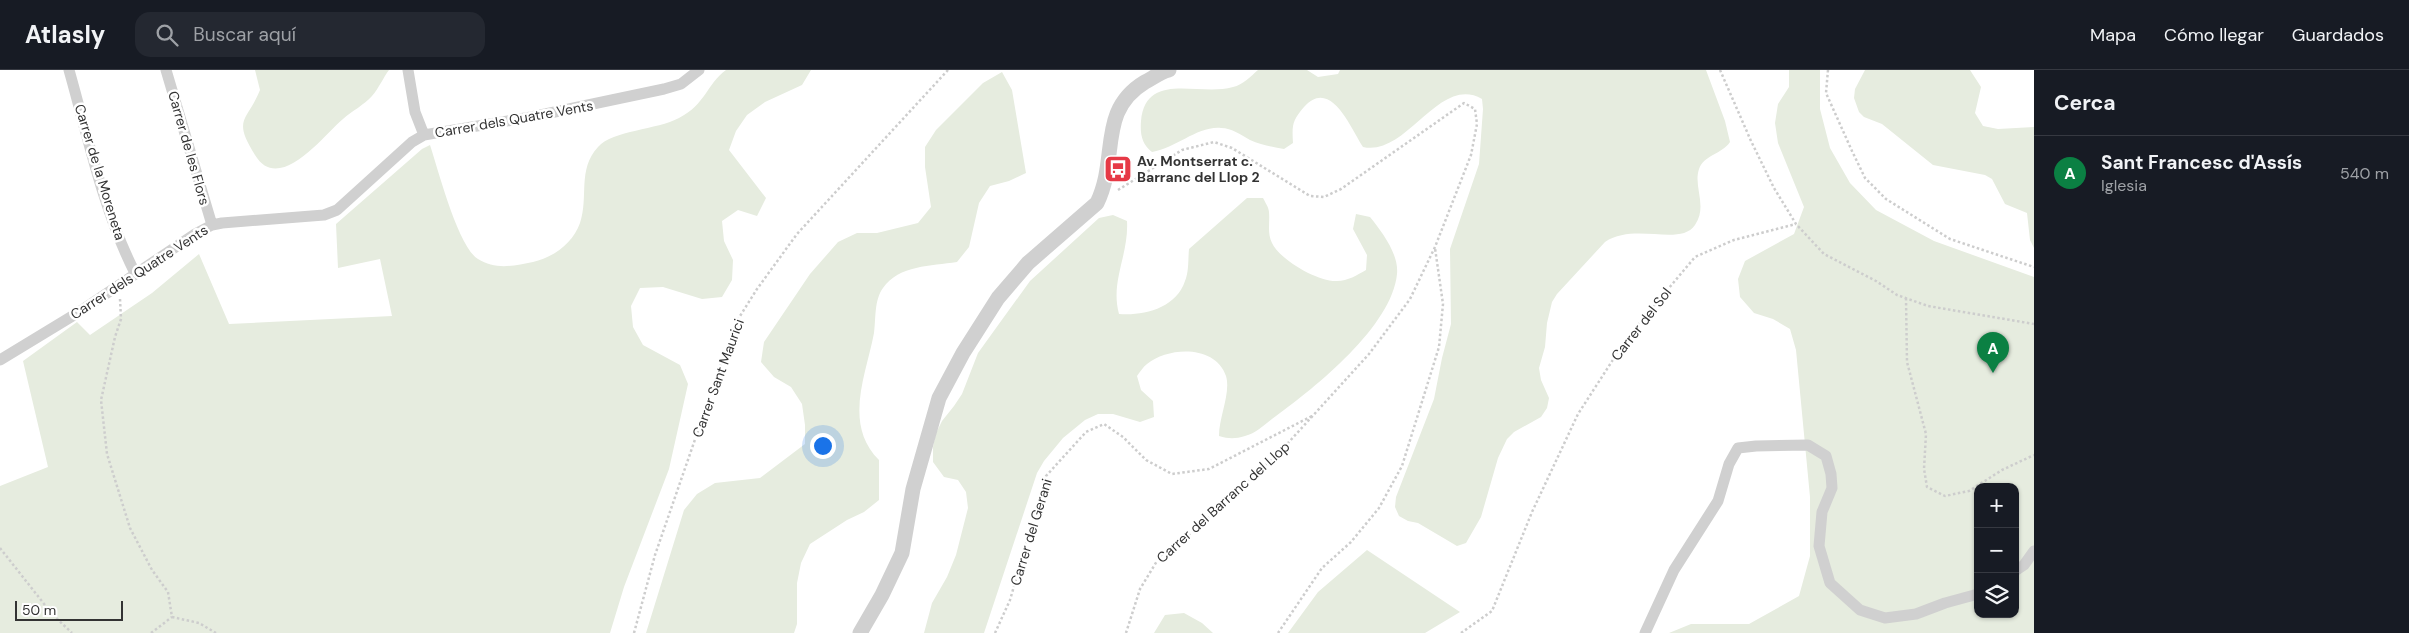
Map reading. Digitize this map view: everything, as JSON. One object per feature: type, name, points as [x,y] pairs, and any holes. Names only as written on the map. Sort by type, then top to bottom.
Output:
[{"type":"street","name":"Carrer de la Moreneta","points":[[69,70],[103,189],[126,255],[135,273]]},
{"type":"street","name":"Carrer de les Flors","points":[[166,70],[212,225]]},
{"type":"street","points":[[408,70],[415,112],[424,135]]},
{"type":"street","name":"Carrer dels Quatre Vents","points":[[0,360],[10,356],[195,234],[212,225],[324,216],[336,210],[412,142],[424,135],[531,117],[664,89],[681,84],[699,70]]},
{"type":"street","points":[[860,633],[902,553],[913,490],[939,398],[959,360],[998,298],[1028,263],[1097,203],[1104,189],[1109,168],[1114,116],[1119,106],[1130,93],[1154,73],[1169,70]]},
{"type":"street","points":[[1645,633],[1674,570],[1718,501],[1729,464],[1738,448],[1808,445],[1826,456],[1831,474],[1832,488],[1822,512],[1819,546],[1830,584],[1860,610],[1885,618],[1916,614],[1944,603],[1974,595]]},
{"type":"street","points":[[2019,568],[2024,565],[2034,551]]},
{"type":"path","name":"Carrer Sant Maurici","points":[[634,633],[655,555],[735,324],[757,289],[797,234],[948,70]]},
{"type":"path","points":[[1720,70],[1774,188],[1796,224],[1824,254],[1876,281],[1897,295],[1928,306],[2034,324]]},
{"type":"path","points":[[1828,70],[1826,93],[1865,178],[1886,198],[1950,240],[2034,267]]},
{"type":"path","name":"Carrer del Barranc del Llop","points":[[1097,203],[1182,150],[1214,142],[1232,148],[1310,196],[1324,197],[1341,190],[1464,103],[1475,109],[1477,124],[1472,148],[1435,247],[1410,299],[1369,354],[1278,454],[1184,539],[1160,556],[1140,589],[1126,633]]},
{"type":"path","name":"Carrer del Sol","points":[[1461,633],[1492,611],[1532,512],[1578,414],[1627,338],[1695,257],[1734,240],[1796,224]]},
{"type":"path","points":[[1278,633],[1322,568],[1351,542],[1379,508],[1402,466],[1439,348],[1443,304],[1435,247]]},
{"type":"path","points":[[114,288],[121,302],[121,319],[100,400],[107,454],[130,528],[152,570],[168,592],[172,617]]},
{"type":"path","points":[[1906,298],[1907,362],[1926,434],[1924,469],[1927,487],[1945,496],[1969,491],[2002,470],[2034,455]]},
{"type":"path","name":"Carrer del Gerani","points":[[995,633],[1010,600],[1046,476],[1086,432],[1104,424],[1123,437],[1146,460],[1172,474],[1209,469],[1314,414]]},
{"type":"path","points":[[0,548],[52,614],[72,633]]},
{"type":"path","points":[[151,633],[172,617],[199,623],[216,633]]},
{"type":"shaded area","points":[[255,70],[389,70],[372,96],[343,119],[313,148],[301,158],[288,165],[276,168],[265,166],[255,155],[244,134],[244,121],[260,90]]},
{"type":"shaded area","points":[[726,70],[811,70],[802,85],[765,102],[747,115],[736,131],[729,150],[766,198],[757,216],[738,210],[722,221],[724,241],[733,260],[732,280],[722,297],[702,299],[663,287],[640,288],[631,306],[633,327],[643,345],[680,365],[688,384],[669,469],[624,587],[610,633],[0,633],[0,486],[48,467],[23,361],[77,322],[90,335],[152,293],[199,254],[229,324],[392,316],[380,259],[338,268],[336,224],[422,149],[430,145],[456,224],[471,252],[478,259],[498,266],[519,265],[541,260],[555,253],[568,243],[577,230],[584,203],[585,174],[592,156],[598,147],[614,137],[670,122],[688,113]]},
{"type":"shaded area","points":[[1258,70],[1307,70],[1318,77],[1338,74],[1340,70],[1706,70],[1725,121],[1730,142],[1701,164],[1698,176],[1699,218],[1688,231],[1679,234],[1630,234],[1617,236],[1605,242],[1557,294],[1552,302],[1547,323],[1545,347],[1539,368],[1541,380],[1549,398],[1547,408],[1541,417],[1514,432],[1507,439],[1498,458],[1481,517],[1466,543],[1457,546],[1418,523],[1408,521],[1399,516],[1395,507],[1396,497],[1434,399],[1451,324],[1450,249],[1479,164],[1482,99],[1466,94],[1451,97],[1437,106],[1409,130],[1379,147],[1363,147],[1339,109],[1323,98],[1314,99],[1300,112],[1294,124],[1293,143],[1284,149],[1258,143],[1225,128],[1204,130],[1161,150],[1152,152],[1146,146],[1141,135],[1141,121],[1145,105],[1153,96],[1163,90],[1233,87]]},
{"type":"shaded area","points":[[1789,70],[1820,70],[1820,109],[1830,148],[1850,183],[1876,210],[1934,241],[2034,277],[2034,633],[1669,633],[1691,624],[1749,624],[1799,596],[1810,556],[1810,497],[1796,350],[1790,329],[1773,319],[1754,313],[1740,297],[1738,279],[1745,261],[1794,234],[1804,207],[1778,143],[1775,123],[1778,104],[1789,87]]},
{"type":"shaded area","points":[[1865,70],[1970,70],[1981,87],[1975,113],[1983,126],[1998,129],[2034,127],[2034,248],[2030,240],[2027,213],[2005,204],[1992,179],[1985,175],[1933,165],[1882,124],[1864,117],[1859,112],[1854,98],[1855,89]]},
{"type":"shaded area","points":[[1002,72],[1012,90],[1026,173],[1009,181],[990,186],[979,203],[969,247],[957,262],[916,268],[898,275],[883,288],[878,298],[874,333],[863,382],[859,415],[862,431],[868,446],[879,460],[879,500],[864,512],[847,520],[810,544],[801,563],[797,583],[797,624],[794,633],[646,633],[684,510],[697,494],[715,483],[760,478],[805,444],[802,404],[791,387],[774,377],[761,362],[764,342],[810,274],[838,242],[857,233],[877,233],[918,223],[931,207],[925,167],[925,147],[936,130],[983,83]]},
{"type":"shaded area","points":[[1247,198],[1263,198],[1269,210],[1270,239],[1276,250],[1300,269],[1329,280],[1345,280],[1366,270],[1367,255],[1353,229],[1356,214],[1370,217],[1384,236],[1397,266],[1392,294],[1382,314],[1350,354],[1331,372],[1257,430],[1249,435],[1238,438],[1219,436],[1227,383],[1221,366],[1213,359],[1202,354],[1179,352],[1156,358],[1147,364],[1137,376],[1141,390],[1153,401],[1154,417],[1140,422],[1113,414],[1098,414],[1085,420],[1063,438],[1044,461],[1037,473],[984,633],[924,633],[932,603],[947,577],[956,555],[968,508],[966,492],[958,480],[944,477],[933,462],[933,447],[936,433],[942,421],[962,394],[978,353],[1030,281],[1099,218],[1113,215],[1127,221],[1127,233],[1117,290],[1119,314],[1148,312],[1167,304],[1181,290],[1187,274],[1189,249]]},
{"type":"shaded area","points":[[1367,550],[1460,612],[1425,633],[1288,633],[1318,592]]},
{"type":"shaded area","points":[[1184,613],[1202,623],[1213,633],[1154,633],[1165,615]]},
{"type":"place","name":"Av. Montserrat c. Barranc del Llop 2","points":[[1118,169]]},
{"type":"place","name":"Sant Francesc d'Assís","points":[[1993,373]]}]
